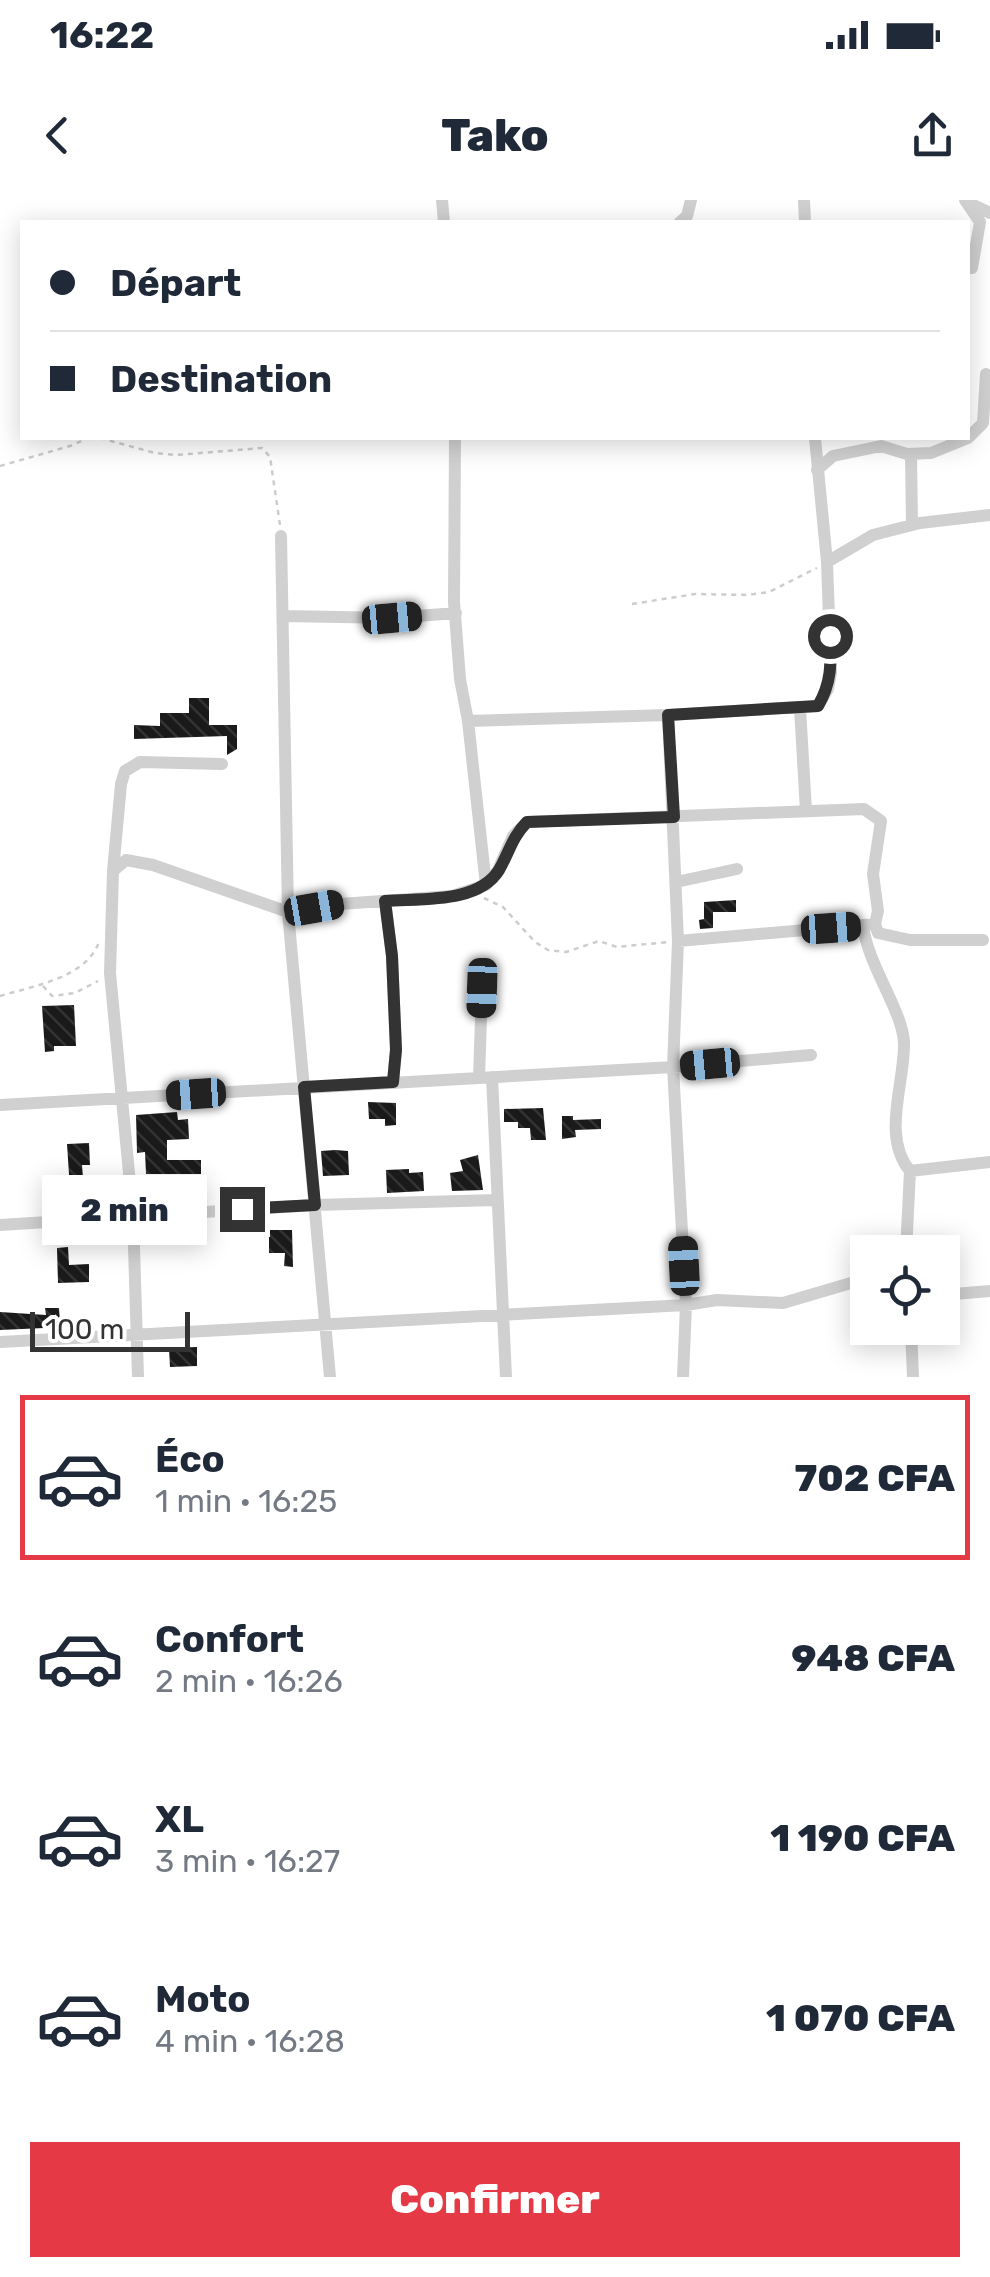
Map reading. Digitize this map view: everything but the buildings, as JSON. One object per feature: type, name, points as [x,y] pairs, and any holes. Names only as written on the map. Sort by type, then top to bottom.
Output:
[{"type":"street","points":[[966,201],[990,213]]},
{"type":"street","points":[[966,201],[980,222],[972,268]]},
{"type":"street","points":[[970,436],[982,423],[986,374]]},
{"type":"street","points":[[454,440],[460,680],[486,886]]},
{"type":"street","points":[[468,721],[818,706],[828,689],[831,673],[827,562],[815,440]]},
{"type":"street","points":[[818,470],[833,456],[881,446],[911,454],[930,453],[963,440]]},
{"type":"street","points":[[911,454],[912,525]]},
{"type":"street","points":[[827,562],[873,535],[912,525],[990,516]]},
{"type":"street","points":[[281,536],[288,912],[330,1377]]},
{"type":"street","points":[[284,616],[392,618],[456,613]]},
{"type":"street","points":[[800,708],[806,811]]},
{"type":"street","points":[[668,715],[678,941],[673,1068],[686,1305],[683,1377]]},
{"type":"street","points":[[138,1377],[133,1215],[110,973],[121,784],[126,771],[140,762],[222,764]]},
{"type":"street","points":[[113,871],[126,860],[153,864],[288,912],[452,896],[486,886],[513,836],[527,822],[864,809],[881,821],[874,874],[878,911],[865,942],[904,1037],[903,1073],[897,1086],[898,1157],[910,1171],[907,1235]]},
{"type":"street","points":[[676,882],[737,869]]},
{"type":"street","points":[[385,901],[392,956],[396,1050],[393,1082]]},
{"type":"street","points":[[678,941],[869,925],[878,933],[910,940],[983,940]]},
{"type":"street","points":[[482,988],[506,1377]]},
{"type":"street","points":[[0,1105],[673,1068],[810,1055]]},
{"type":"street","points":[[910,1171],[990,1162]]},
{"type":"street","points":[[0,1224],[315,1205],[497,1200]]},
{"type":"street","points":[[0,1342],[686,1305],[717,1300],[783,1303],[850,1283]]},
{"type":"street","points":[[960,1293],[990,1290]]},
{"type":"street","points":[[912,1345],[913,1377]]},
{"type":"path","points":[[0,466],[84,440]]},
{"type":"path","points":[[107,440],[176,455],[262,448],[270,458],[281,536]]},
{"type":"path","points":[[632,604],[695,594],[748,596],[769,592],[827,562]]},
{"type":"path","points":[[470,890],[503,906],[534,942],[548,950],[566,952],[600,941],[617,947],[678,941]]},
{"type":"path","points":[[0,996],[42,985],[83,967],[112,930]]},
{"type":"path","points":[[42,985],[52,996],[75,993],[110,973]]},
{"type":"route","points":[[242,1209],[315,1205],[304,1087],[393,1082],[396,1050],[392,956],[385,901],[452,896],[486,886],[513,836],[527,822],[674,817],[668,715],[818,706],[828,689],[831,673],[830,636]]}]
